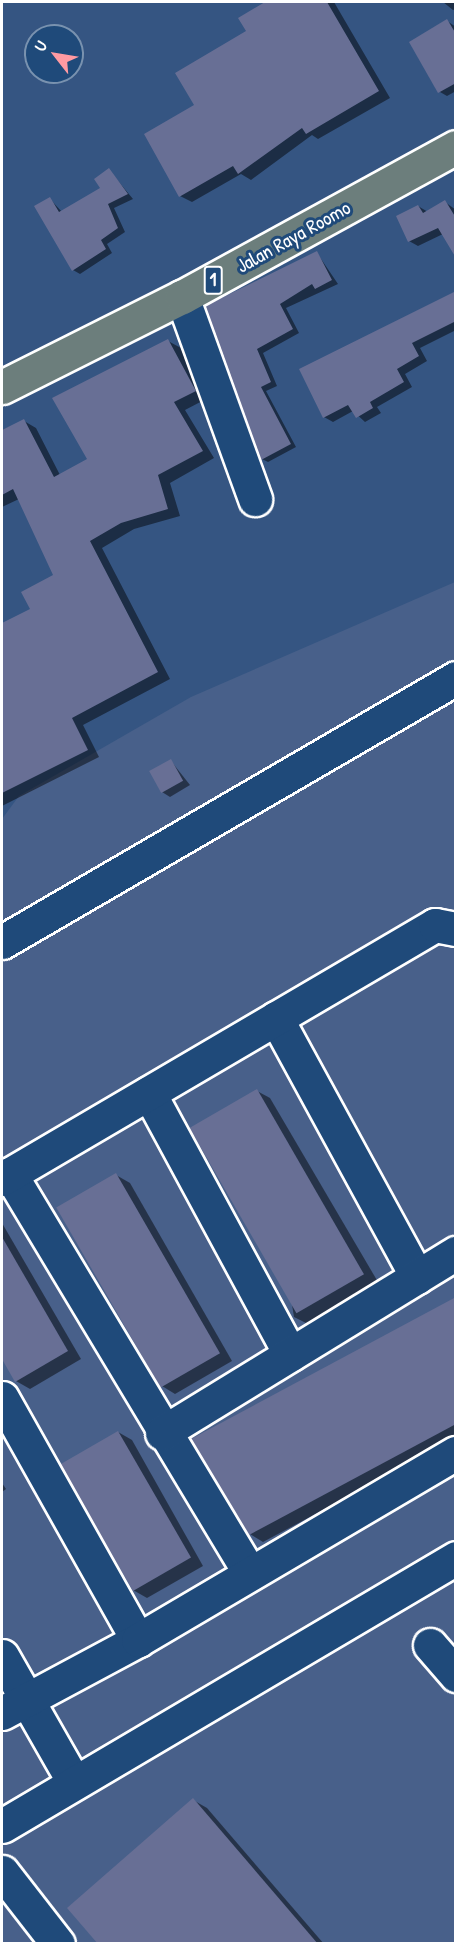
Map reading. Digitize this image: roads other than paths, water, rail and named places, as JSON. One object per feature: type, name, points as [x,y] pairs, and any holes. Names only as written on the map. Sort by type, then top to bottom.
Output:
[{"type":"highway","name":"Jalan Raya Roomo","points":[[2,387],[182,297],[456,147]]},
{"type":"lane","points":[[182,297],[255,499]]},
{"type":"lane","points":[[2,942],[456,678]]},
{"type":"lane","points":[[250,1574],[6,1177],[435,925],[456,929]]},
{"type":"lane","points":[[276,1018],[417,1277]]},
{"type":"lane","points":[[149,1093],[290,1354]]},
{"type":"lane","points":[[162,1432],[456,1253]]},
{"type":"lane","points":[[2,1398],[138,1640]]},
{"type":"lane","points":[[14,1706],[138,1640],[456,1453]]},
{"type":"lane","points":[[2,1826],[456,1558]]},
{"type":"lane","points":[[430,1645],[456,1675]]},
{"type":"lane","points":[[2,1656],[14,1706],[74,1782]]},
{"type":"lane","points":[[4,1876],[58,1944]]}]
